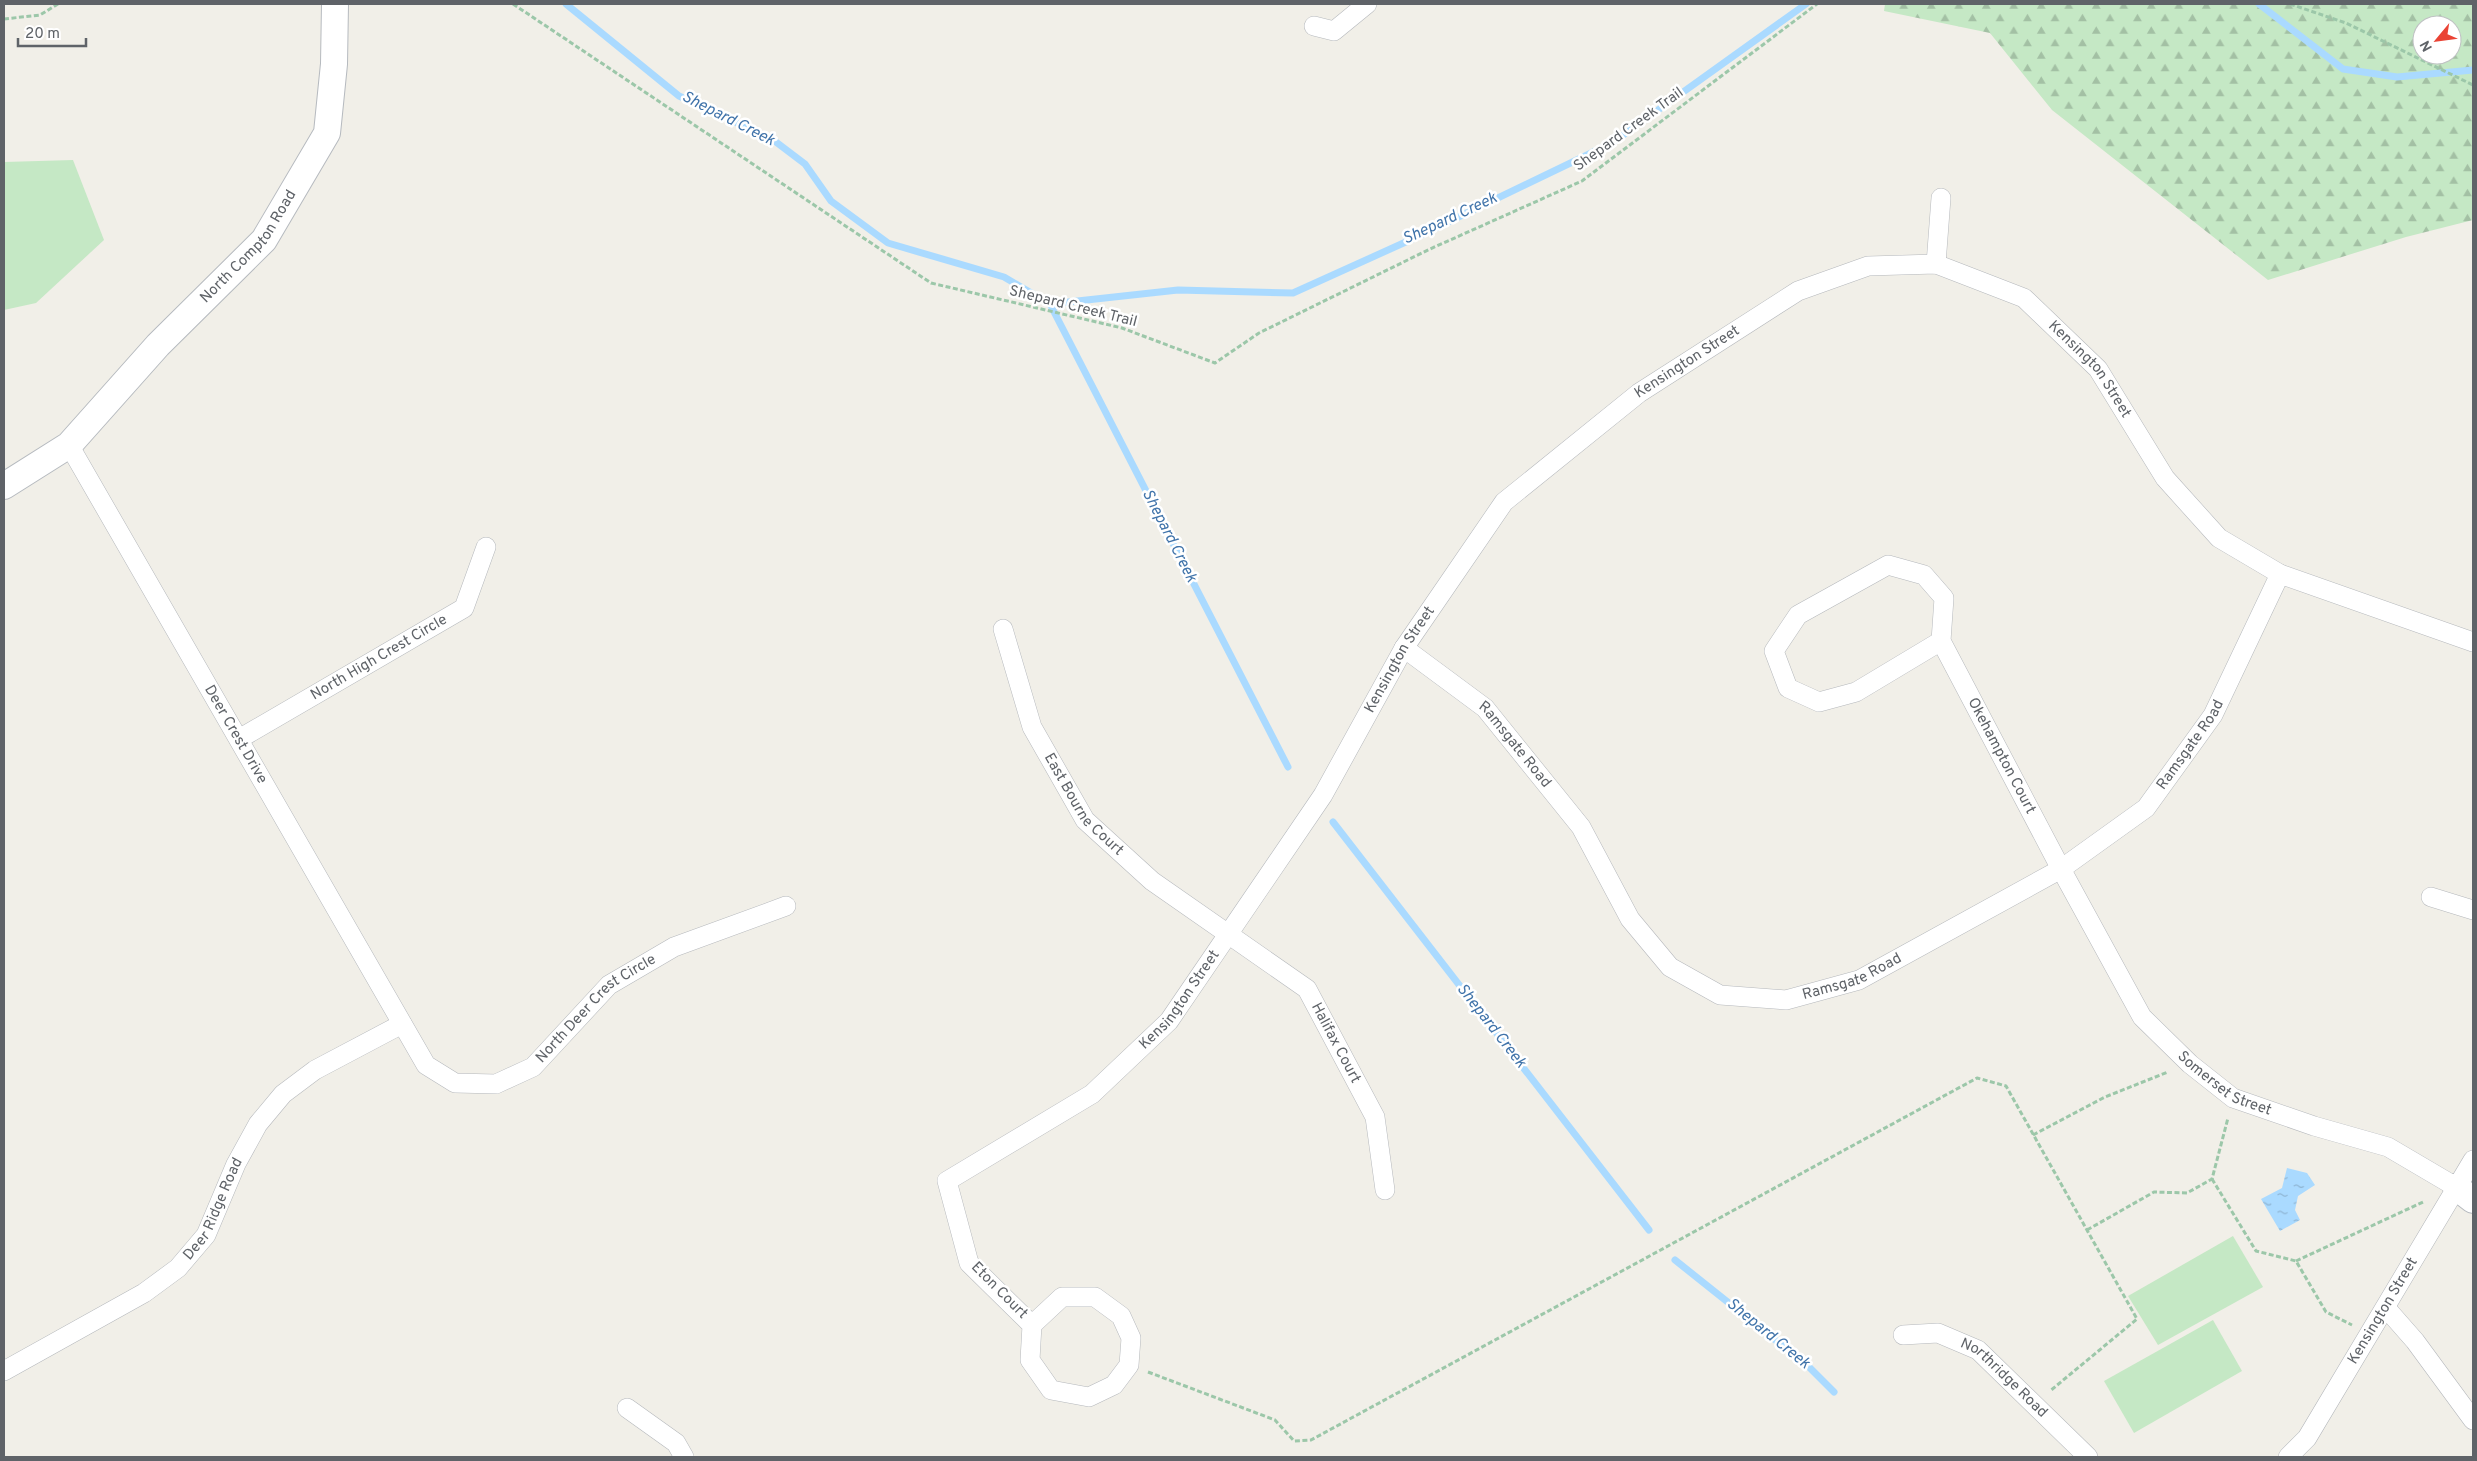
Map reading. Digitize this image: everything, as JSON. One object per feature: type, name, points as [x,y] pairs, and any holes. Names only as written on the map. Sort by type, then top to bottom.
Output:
[{"type":"street","name":"North Compton Road","points":[[4,486],[69,445],[158,345],[264,240],[327,133],[334,64],[335,4]]},
{"type":"street","points":[[1314,26],[1334,31],[1367,4]]},
{"type":"street","points":[[1936,264],[1941,198]]},
{"type":"street","name":"Kensington Street","points":[[1092,1094],[1169,1021],[1323,795],[1404,648],[1504,502],[1638,393],[1798,291],[1868,266],[1936,264],[2024,298],[2098,369],[2165,478],[2219,538],[2280,574],[2473,642]]},
{"type":"street","name":"Deer Crest Drive","points":[[69,445],[402,1024]]},
{"type":"street","name":"North High Crest Circle","points":[[239,739],[464,608],[486,547]]},
{"type":"street","points":[[1888,565],[1924,575],[1944,598],[1942,641],[1856,692],[1819,702],[1788,688],[1774,651],[1798,615],[1888,565]]},
{"type":"street","name":"Ramsgate Road","points":[[1404,648],[1486,708],[1581,827],[1630,919],[1670,967],[1720,994],[1786,1000],[1859,980],[2061,869],[2146,808],[2213,715],[2280,574]]},
{"type":"street","name":"East Bourne Court","points":[[1003,629],[1032,727],[1085,820],[1152,881],[1228,934]]},
{"type":"street","name":"Okehampton Court","points":[[1942,641],[2061,869]]},
{"type":"street","name":"Somerset Street","points":[[2061,869],[2142,1017],[2190,1064],[2233,1098],[2388,1147],[2465,1194]]},
{"type":"street","points":[[2431,897],[2473,910]]},
{"type":"street","name":"North Deer Crest Circle","points":[[402,1024],[426,1065],[456,1083],[496,1084],[533,1067],[610,985],[674,947],[786,906]]},
{"type":"street","name":"Halifax Court","points":[[1228,934],[1308,989],[1375,1117],[1385,1190]]},
{"type":"street","name":"Deer Ridge Road","points":[[4,1371],[144,1293],[178,1268],[206,1235],[236,1164],[258,1124],[283,1094],[315,1070],[402,1024]]},
{"type":"street","name":"Eton Court","points":[[1092,1094],[947,1181],[969,1263],[1032,1325],[1062,1297],[1095,1297],[1121,1316],[1131,1338],[1128,1364]]},
{"type":"street","name":"Kensington Street","points":[[2288,1457],[2307,1438],[2369,1333],[2465,1194],[2473,1160]]},
{"type":"street","points":[[2386,1308],[2415,1341],[2473,1420]]},
{"type":"street","points":[[1032,1325],[1030,1360],[1052,1390],[1089,1397],[1114,1385],[1128,1364]]},
{"type":"street","name":"Northridge Road","points":[[1903,1335],[1938,1333],[1978,1350],[2088,1457]]},
{"type":"street","points":[[627,1408],[676,1443],[684,1457]]},
{"type":"path","points":[[4,18],[40,14],[58,4]]},
{"type":"path","name":"Shepard Creek Trail","points":[[514,4],[931,283],[1122,328],[1215,363],[1259,333],[1430,249],[1582,181],[1817,4]]},
{"type":"path","points":[[2290,4],[2346,24],[2473,85]]},
{"type":"path","points":[[2033,1135],[2105,1097],[2190,1064]]},
{"type":"path","points":[[1128,1364],[1275,1420],[1294,1440],[1312,1440],[1977,1078],[2006,1086],[2137,1320],[2034,1404]]},
{"type":"path","points":[[2233,1098],[2212,1179],[2256,1251],[2296,1261],[2465,1194]]},
{"type":"path","points":[[2086,1230],[2154,1192],[2187,1193],[2212,1179]]},
{"type":"path","points":[[2296,1261],[2326,1312],[2369,1333]]},
{"type":"green space","points":[[1885,4],[2473,4],[2473,220],[2406,237],[2268,280],[2052,110],[1990,33],[1884,11]]},
{"type":"green space","points":[[73,160],[104,240],[36,303],[4,310],[4,162]]},
{"type":"green space","points":[[2233,1236],[2263,1287],[2158,1345],[2128,1296]]},
{"type":"green space","points":[[2213,1320],[2242,1371],[2134,1433],[2104,1381]]},
{"type":"water","points":[[2287,1168],[2307,1173],[2315,1185],[2298,1196],[2295,1210],[2300,1220],[2280,1231],[2261,1199],[2282,1188]]},
{"type":"waterway","name":"Shepard Creek","points":[[566,4],[679,96],[772,139],[805,164],[831,201],[888,243],[1004,277],[1050,304],[1288,767]]},
{"type":"waterway","name":"Shepard Creek","points":[[1050,304],[1178,290],[1293,293],[1419,236],[1612,143],[1806,4]]},
{"type":"waterway","name":"Shepard Creek","points":[[2259,4],[2343,69],[2397,77],[2473,70]]},
{"type":"waterway","name":"Shepard Creek","points":[[1333,822],[1649,1230]]},
{"type":"waterway","name":"Shepard Creek","points":[[1675,1260],[1809,1367],[1834,1392]]}]
